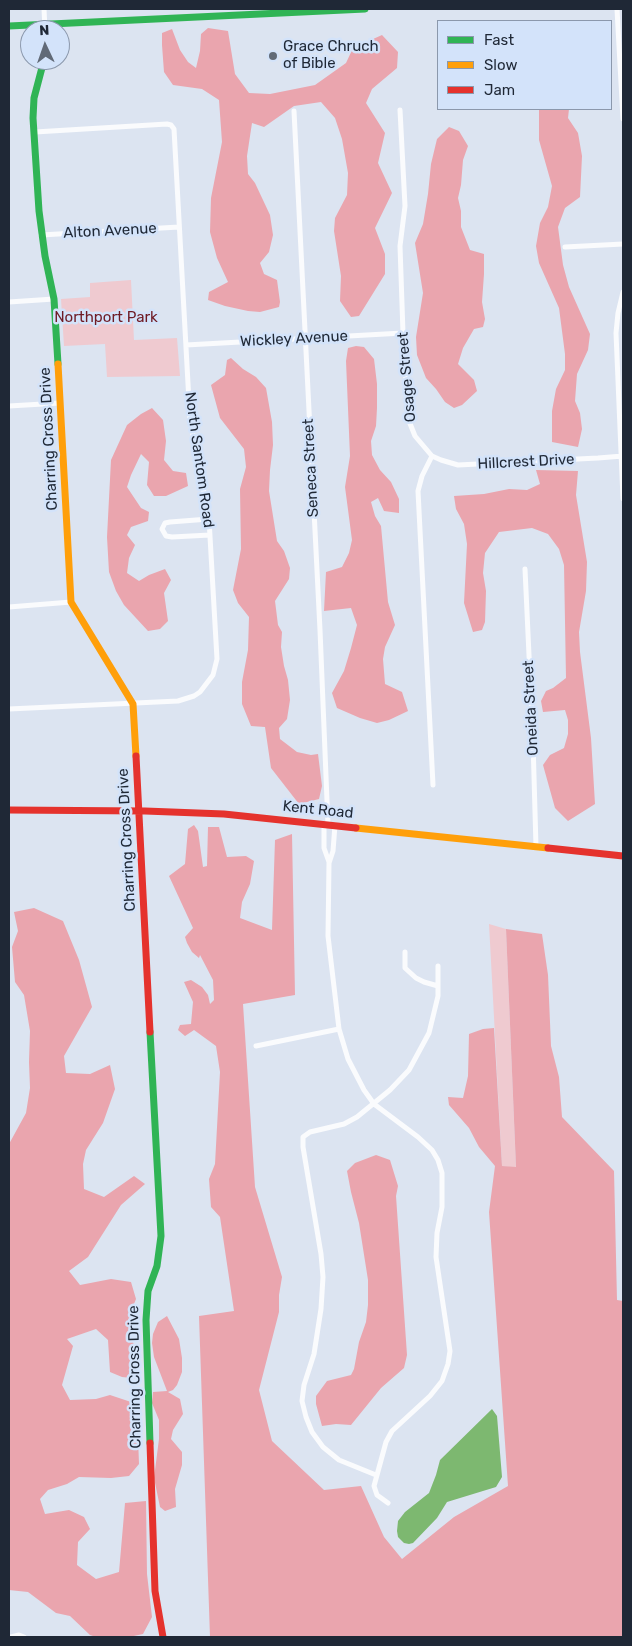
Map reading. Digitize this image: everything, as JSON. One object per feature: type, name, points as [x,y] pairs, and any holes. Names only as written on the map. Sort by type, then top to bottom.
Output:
[{"type":"street","points":[[70,26],[365,9]]},
{"type":"street","points":[[617,9],[623,119]]},
{"type":"street","name":"Charring Cross Drive","points":[[41,70],[34,98],[34,132],[41,235],[54,299],[71,602],[133,704],[161,1236],[157,1266],[148,1291],[146,1320],[155,1591],[163,1637]]},
{"type":"street","name":"Osage Street","points":[[400,110],[405,206],[400,246],[403,334],[409,421],[415,436],[432,456]]},
{"type":"street","name":"Seneca Street","points":[[294,111],[329,825]]},
{"type":"street","name":"North Santom Road","points":[[9,709],[178,701],[200,692],[213,675],[217,659],[209,520],[190,420],[178,228],[175,132],[171,125],[167,124],[34,132]]},
{"type":"street","name":"Alton Avenue","points":[[41,235],[178,228]]},
{"type":"street","points":[[565,247],[623,244]]},
{"type":"street","points":[[623,292],[616,323],[623,499]]},
{"type":"street","points":[[9,302],[54,299]]},
{"type":"street","name":"Wickley Avenue","points":[[186,345],[403,334]]},
{"type":"street","points":[[616,356],[623,356]]},
{"type":"street","points":[[9,406],[60,403]]},
{"type":"street","points":[[432,456],[422,476],[418,491],[433,785]]},
{"type":"street","name":"Hillcrest Drive","points":[[432,456],[463,465],[622,456]]},
{"type":"street","points":[[209,520],[170,522],[165,523],[162,529],[166,536],[172,537],[210,535]]},
{"type":"street","name":"Oneida Street","points":[[525,569],[536,847]]},
{"type":"street","points":[[9,607],[71,602]]},
{"type":"street","name":"Kent Road","points":[[9,810],[224,814],[623,856]]},
{"type":"street","points":[[329,825],[324,848],[329,863]]},
{"type":"street","points":[[329,825],[333,851],[329,863],[328,936],[339,1029],[348,1059],[364,1090],[374,1104],[432,1150],[438,1160],[442,1173],[442,1207],[437,1233],[436,1257],[450,1351],[448,1364],[442,1381],[430,1396],[392,1431],[386,1442],[374,1486],[377,1495],[388,1504]]},
{"type":"street","points":[[405,952],[405,968],[416,978],[438,986]]},
{"type":"street","points":[[376,1475],[339,1460],[323,1447],[312,1432],[302,1401],[304,1385],[314,1354],[321,1309],[323,1277],[303,1137],[310,1132],[344,1124],[357,1117],[390,1090],[408,1070],[428,1033],[438,996],[438,966]]},
{"type":"street","points":[[256,1046],[339,1029]]},
{"type":"street","points":[[11,1637],[19,1635],[24,1637]]},
{"type":"green space","name":"Northport Park","points":[[131,280],[134,340],[177,338],[180,376],[107,377],[105,344],[64,346],[61,299],[90,297],[90,283]]},
{"type":"green space","points":[[489,924],[506,929],[516,1168],[502,1166]]},
{"type":"shaded area","points":[[208,28],[228,31],[235,74],[249,93],[270,94],[315,85],[346,63],[353,48],[382,35],[398,52],[397,68],[372,89],[366,103],[385,133],[378,163],[392,193],[375,228],[385,254],[385,274],[359,316],[351,317],[340,301],[341,276],[334,231],[335,218],[347,195],[348,173],[342,139],[335,118],[321,102],[294,106],[264,127],[252,123],[247,156],[248,174],[255,183],[270,215],[273,235],[269,252],[260,263],[264,274],[277,280],[279,307],[260,312],[248,311],[208,300],[209,292],[228,282],[217,258],[210,232],[211,198],[222,142],[219,100],[202,89],[173,85],[164,72],[162,33],[172,29],[180,50],[188,62],[196,68],[201,34]]},
{"type":"shaded area","points":[[539,110],[569,110],[568,118],[578,133],[582,156],[580,197],[565,208],[558,227],[563,265],[569,287],[590,334],[588,350],[577,374],[575,401],[580,413],[582,429],[578,447],[552,442],[552,411],[556,389],[565,370],[565,354],[559,308],[539,263],[536,246],[540,223],[548,207],[552,186],[539,140]]},
{"type":"shaded area","points":[[449,127],[459,131],[468,146],[463,160],[458,198],[461,211],[461,227],[470,250],[484,254],[482,302],[485,319],[483,327],[474,329],[463,348],[458,364],[474,380],[477,391],[462,405],[454,408],[445,402],[426,378],[417,355],[416,337],[423,293],[415,243],[423,224],[431,164],[437,139]]},
{"type":"shaded area","points":[[364,347],[374,359],[377,408],[376,426],[371,441],[372,455],[380,470],[391,482],[399,499],[399,513],[384,511],[378,498],[371,502],[375,516],[381,526],[388,602],[395,625],[385,647],[383,659],[385,684],[402,692],[408,711],[389,720],[377,723],[337,708],[332,693],[344,671],[357,625],[351,608],[324,611],[326,572],[342,567],[349,553],[352,540],[345,487],[350,456],[346,361],[348,348]]},
{"type":"shaded area","points":[[231,358],[256,377],[266,388],[272,422],[273,445],[269,491],[277,541],[284,551],[290,568],[289,579],[275,601],[278,625],[282,632],[281,647],[290,700],[287,719],[279,728],[280,739],[297,752],[311,755],[318,754],[322,786],[319,799],[299,804],[271,768],[265,727],[251,726],[242,704],[242,682],[248,650],[249,617],[238,603],[233,590],[241,549],[240,489],[246,467],[244,449],[220,418],[211,385],[225,375],[227,360]]},
{"type":"shaded area","points":[[152,408],[163,420],[166,441],[164,460],[173,471],[186,473],[188,486],[166,496],[154,496],[147,485],[149,462],[141,454],[127,487],[141,508],[149,512],[148,521],[131,527],[127,535],[135,545],[129,558],[127,573],[139,581],[165,569],[171,580],[164,593],[168,621],[160,629],[148,631],[124,605],[116,591],[109,572],[107,537],[111,460],[127,425]]},
{"type":"shaded area","points":[[536,470],[578,471],[576,495],[587,562],[586,591],[579,632],[591,738],[595,804],[568,821],[555,808],[543,765],[550,755],[564,748],[568,734],[568,720],[565,710],[543,712],[541,701],[546,691],[566,678],[564,565],[559,549],[548,534],[532,528],[499,532],[485,553],[483,573],[486,591],[485,622],[482,630],[473,632],[464,603],[467,544],[464,524],[456,509],[454,496],[484,494],[509,489],[527,490],[540,484]]},
{"type":"shaded area","points":[[194,825],[198,831],[203,867],[207,866],[208,827],[219,827],[227,857],[246,856],[254,861],[250,884],[242,902],[240,918],[272,930],[275,840],[292,834],[295,995],[243,1004],[255,1187],[282,1277],[279,1312],[259,1390],[272,1441],[324,1490],[361,1486],[384,1537],[402,1559],[454,1517],[508,1486],[489,1212],[495,1166],[479,1147],[469,1128],[449,1105],[448,1097],[463,1098],[468,1076],[469,1034],[483,1029],[494,1028],[502,1166],[516,1167],[506,929],[542,934],[548,975],[551,1046],[559,1077],[562,1117],[614,1171],[617,1300],[623,1301],[623,1637],[210,1637],[199,1316],[234,1311],[220,1217],[211,1207],[209,1179],[215,1164],[220,1072],[216,1046],[194,1030],[185,1036],[178,1030],[180,1025],[191,1024],[193,1002],[184,982],[191,980],[202,987],[208,995],[210,1004],[214,1000],[213,980],[200,955],[199,958],[192,952],[187,943],[185,937],[193,928],[169,876],[185,864],[188,829]]},
{"type":"shaded area","points":[[34,908],[63,921],[79,960],[92,1007],[64,1056],[66,1073],[90,1074],[110,1065],[115,1089],[103,1123],[86,1150],[83,1164],[84,1189],[104,1197],[134,1176],[145,1184],[121,1205],[88,1257],[69,1271],[80,1285],[111,1279],[131,1282],[136,1299],[130,1314],[130,1328],[141,1379],[122,1377],[110,1372],[108,1340],[96,1329],[67,1339],[73,1346],[62,1385],[70,1400],[96,1399],[110,1395],[134,1403],[139,1464],[129,1476],[111,1478],[79,1477],[67,1484],[48,1490],[40,1499],[45,1514],[69,1510],[84,1517],[90,1529],[78,1542],[77,1565],[96,1579],[119,1572],[125,1503],[146,1501],[147,1574],[152,1617],[143,1634],[129,1637],[96,1637],[90,1635],[70,1616],[56,1613],[28,1592],[9,1590],[9,1144],[26,1113],[30,1088],[30,1031],[24,995],[15,982],[12,947],[18,931],[14,912]]},
{"type":"shaded area","points":[[376,1155],[390,1160],[398,1186],[396,1196],[407,1355],[404,1368],[381,1388],[351,1425],[336,1424],[322,1426],[316,1404],[316,1396],[327,1381],[351,1375],[366,1322],[368,1305],[368,1280],[359,1223],[347,1171],[355,1163]]},
{"type":"shaded area","points":[[167,1316],[179,1339],[182,1358],[182,1372],[177,1385],[168,1392],[180,1399],[183,1414],[173,1430],[171,1439],[182,1452],[182,1465],[175,1489],[176,1507],[165,1511],[160,1507],[154,1478],[159,1439],[159,1420],[152,1403],[153,1392],[167,1391],[154,1357],[152,1343],[153,1334],[158,1322]]},
{"type":"shaded area","points":[[492,1409],[497,1416],[502,1477],[496,1487],[447,1502],[437,1518],[413,1543],[404,1543],[398,1537],[398,1521],[405,1512],[429,1493],[440,1460]]},
{"type":"traffic: fast","points":[[9,26],[365,9]]},
{"type":"traffic: fast","points":[[41,70],[34,98],[33,118],[39,211],[45,256],[54,299],[58,364]]},
{"type":"traffic: fast","points":[[150,1032],[161,1236],[157,1266],[148,1291],[146,1320],[150,1443]]},
{"type":"traffic: slow","points":[[58,364],[71,602],[133,704],[136,756]]},
{"type":"traffic: slow","points":[[356,828],[548,848]]},
{"type":"traffic: jam","points":[[136,756],[150,1032]]},
{"type":"traffic: jam","points":[[9,810],[145,811],[224,814],[356,828]]},
{"type":"traffic: jam","points":[[548,848],[623,856]]},
{"type":"traffic: jam","points":[[150,1443],[155,1591],[163,1637]]},
{"type":"place","name":"Grace Chruch of Bible","points":[[273,56]]}]
